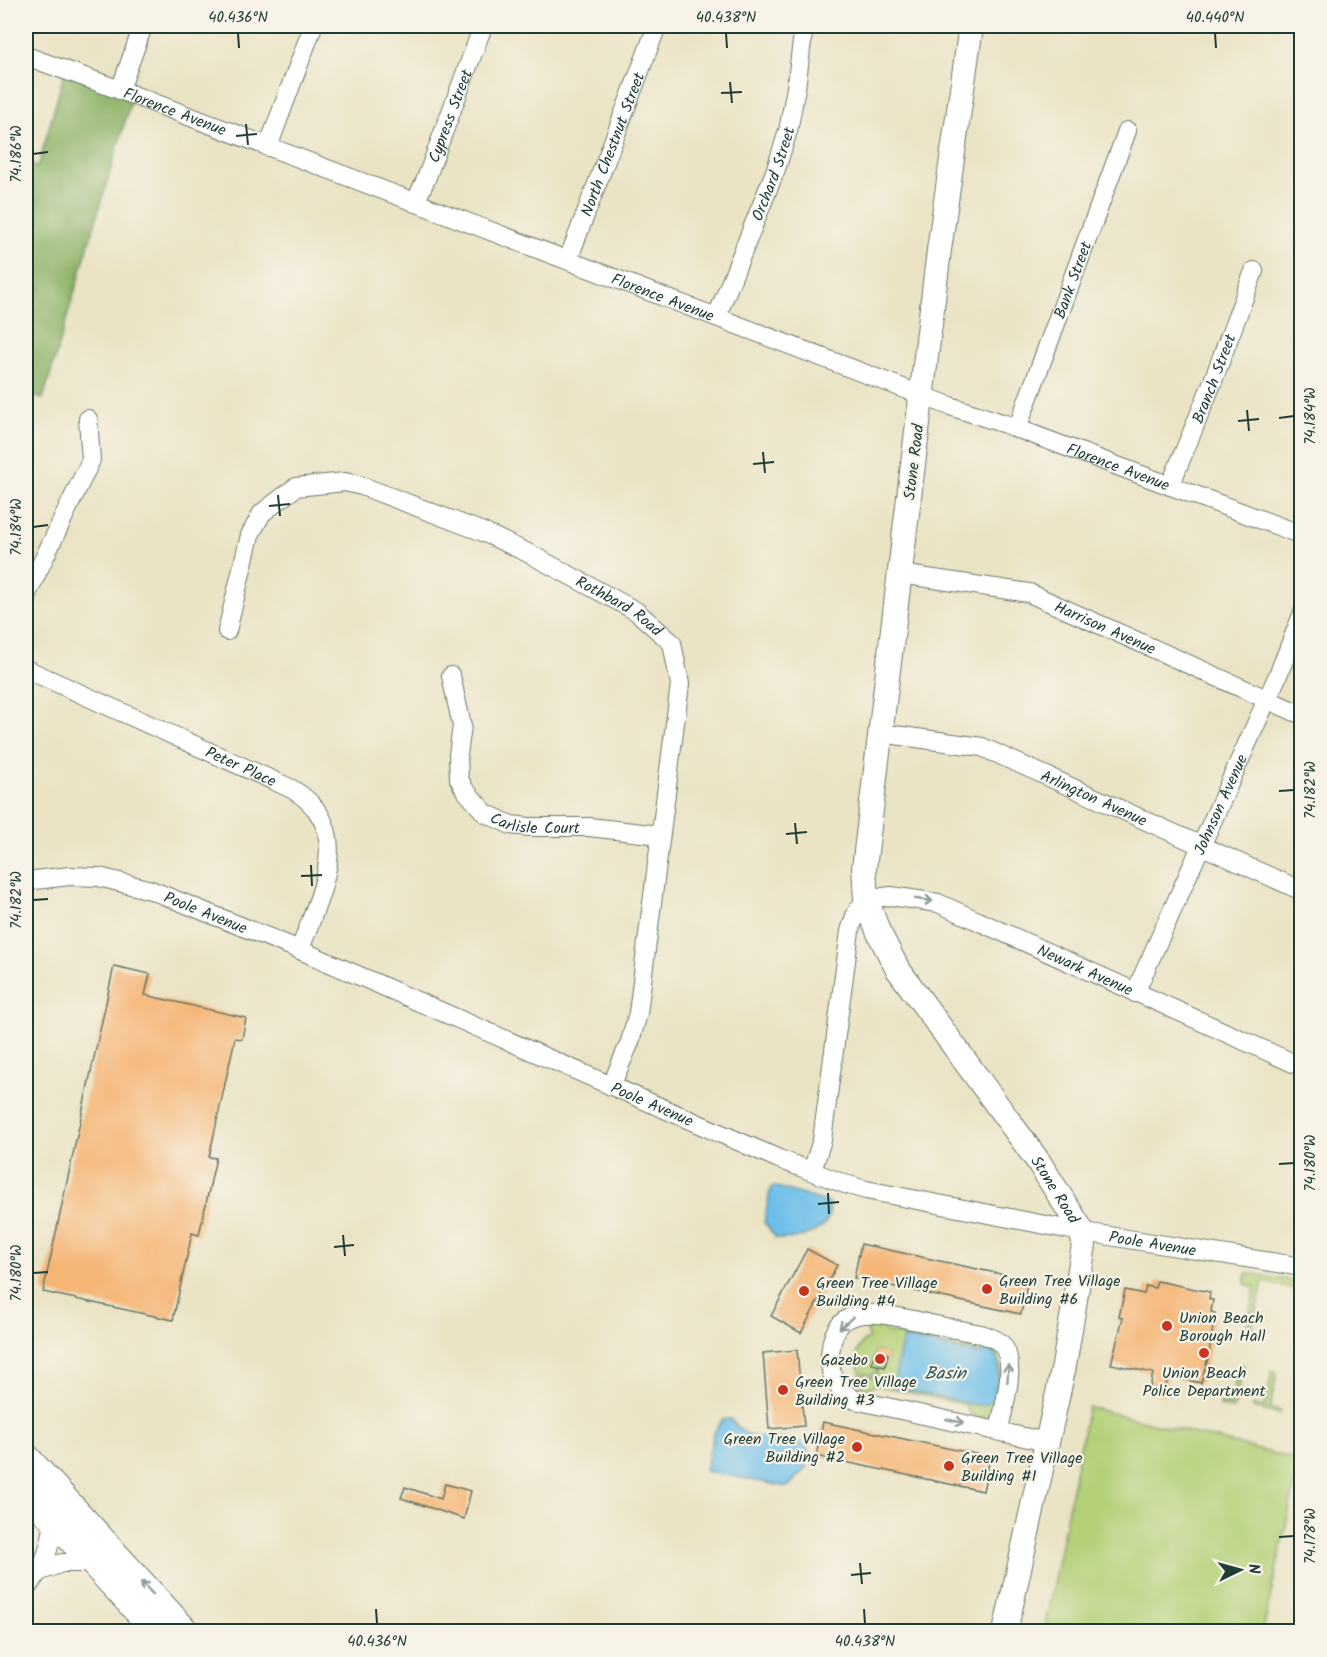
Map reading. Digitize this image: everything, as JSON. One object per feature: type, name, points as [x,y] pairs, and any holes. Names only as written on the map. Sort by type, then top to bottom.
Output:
[{"type":"highway","points":[[26,1457],[186,1632]]},
{"type":"highway","points":[[26,1490],[157,1632]]},
{"type":"main road","name":"Stone Road","points":[[971,26],[939,250],[864,868],[866,899],[878,931],[897,968],[1038,1161],[1082,1231],[1084,1251],[1064,1366],[1005,1632]]},
{"type":"street","points":[[120,90],[142,26]]},
{"type":"street","points":[[268,147],[313,26]]},
{"type":"street","name":"Cypress Street","points":[[415,203],[483,26]]},
{"type":"street","name":"North Chestnut Street","points":[[568,260],[657,26]]},
{"type":"street","name":"Orchard Street","points":[[717,316],[776,169],[788,131],[804,26]]},
{"type":"street","name":"Florence Avenue","points":[[26,56],[921,395],[1302,535]]},
{"type":"street","name":"Bank Street","points":[[1017,429],[1127,131]]},
{"type":"street","name":"Branch Street","points":[[1170,486],[1254,272]]},
{"type":"street","points":[[26,596],[91,460],[88,419]]},
{"type":"street","name":"Rothbard Road","points":[[227,631],[253,528],[262,513],[296,487],[345,482],[362,486],[483,532],[530,554],[636,611],[672,643],[680,684],[638,1013],[630,1042],[611,1086]]},
{"type":"street","name":"Harrison Avenue","points":[[900,574],[1029,592],[1302,715]]},
{"type":"street","name":"Johnson Avenue","points":[[1135,993],[1267,700],[1302,615]]},
{"type":"street","name":"Peter Place","points":[[26,669],[292,789],[303,795],[314,806],[323,817],[330,849],[328,867],[300,950]]},
{"type":"street","name":"Carlisle Court","points":[[451,676],[462,726],[458,755],[459,779],[465,790],[485,813],[511,825],[589,826],[660,836]]},
{"type":"street","name":"Arlington Avenue","points":[[880,733],[982,747],[1302,891]]},
{"type":"street","name":"Poole Avenue","points":[[26,881],[70,876],[99,877],[117,880],[185,903],[300,950],[779,1159],[845,1184],[1082,1231],[1302,1267]]},
{"type":"street","name":"Newark Avenue","points":[[866,899],[891,896],[938,903],[1302,1067]]},
{"type":"street","points":[[812,1171],[822,1140],[850,931],[856,913],[866,899]]},
{"type":"street","points":[[999,1430],[1010,1369],[1007,1352],[998,1341],[981,1334],[874,1312],[855,1315],[840,1325],[831,1346],[830,1368],[833,1378],[846,1394],[855,1400],[1047,1442]]},
{"type":"street","points":[[26,1589],[41,1571],[50,1548],[54,1522]]},
{"type":"street","points":[[41,1571],[62,1563],[95,1563]]},
{"type":"green space","points":[[66,67],[134,91],[43,399],[26,394],[26,163],[38,167]]},
{"type":"green space","points":[[1246,1273],[1301,1282],[1301,1290],[1263,1282],[1252,1328],[1247,1327],[1255,1287],[1245,1284]]},
{"type":"green space","name":"Basin","points":[[864,1325],[979,1352],[980,1348],[990,1346],[998,1355],[1001,1370],[993,1411],[990,1415],[976,1416],[968,1411],[966,1405],[875,1385],[868,1389],[852,1382],[859,1375],[869,1378],[876,1375],[880,1365],[885,1366],[888,1354],[875,1351],[872,1364],[878,1365],[876,1372],[870,1375],[861,1373],[856,1358],[858,1349],[869,1338]]},
{"type":"green space","points":[[1239,1364],[1244,1365],[1235,1406],[1232,1409],[1220,1406],[1220,1403],[1230,1405]]},
{"type":"green space","points":[[1272,1371],[1277,1373],[1270,1408],[1281,1411],[1280,1414],[1252,1406],[1265,1407]]},
{"type":"green space","points":[[1088,1407],[1300,1460],[1263,1631],[1044,1631]]},
{"type":"water","points":[[771,1187],[830,1203],[827,1220],[822,1227],[803,1236],[789,1239],[776,1238],[764,1222]]},
{"type":"water","name":"Basin","points":[[903,1338],[982,1355],[984,1349],[991,1353],[996,1358],[999,1371],[992,1401],[984,1405],[977,1405],[893,1387]]},
{"type":"water","points":[[730,1419],[748,1435],[800,1443],[809,1453],[806,1468],[787,1487],[705,1471],[714,1433],[722,1420]]},
{"type":"building","points":[[114,966],[150,974],[145,995],[246,1018],[242,1039],[235,1038],[209,1157],[216,1158],[199,1235],[192,1233],[173,1320],[43,1292]]},
{"type":"building","points":[[861,1244],[1028,1280],[1021,1314],[854,1278]]},
{"type":"building","name":"Green Tree Village Building #4","points":[[807,1249],[837,1265],[801,1333],[771,1316]]},
{"type":"building","name":"Union Beach Borough Hall","points":[[1157,1281],[1210,1292],[1209,1299],[1213,1300],[1211,1312],[1215,1313],[1209,1354],[1201,1383],[1168,1376],[1164,1396],[1149,1393],[1153,1373],[1111,1364],[1123,1318],[1119,1317],[1125,1290],[1144,1294],[1146,1286],[1155,1288]]},
{"type":"building","name":"Green Tree Village Building #3","points":[[797,1350],[804,1426],[769,1429],[763,1353]]},
{"type":"building","name":"Gazebo","points":[[875,1351],[888,1354],[885,1367],[872,1364]]},
{"type":"building","points":[[823,1422],[990,1457],[983,1491],[816,1456]]},
{"type":"building","points":[[445,1484],[471,1491],[464,1519],[401,1498],[405,1487],[441,1499]]},
{"type":"place","name":"Green Tree Village Building #6","points":[[987,1289]]},
{"type":"place","name":"Green Tree Village Building #4","points":[[804,1291]]},
{"type":"place","name":"Union Beach Borough Hall","points":[[1167,1326]]},
{"type":"place","name":"Union Beach Police Department","points":[[1204,1353]]},
{"type":"place","name":"Gazebo","points":[[880,1359]]},
{"type":"place","name":"Green Tree Village Building #3","points":[[783,1390]]},
{"type":"place","name":"Green Tree Village Building #2","points":[[857,1447]]},
{"type":"place","name":"Green Tree Village Building #1","points":[[949,1466]]}]
